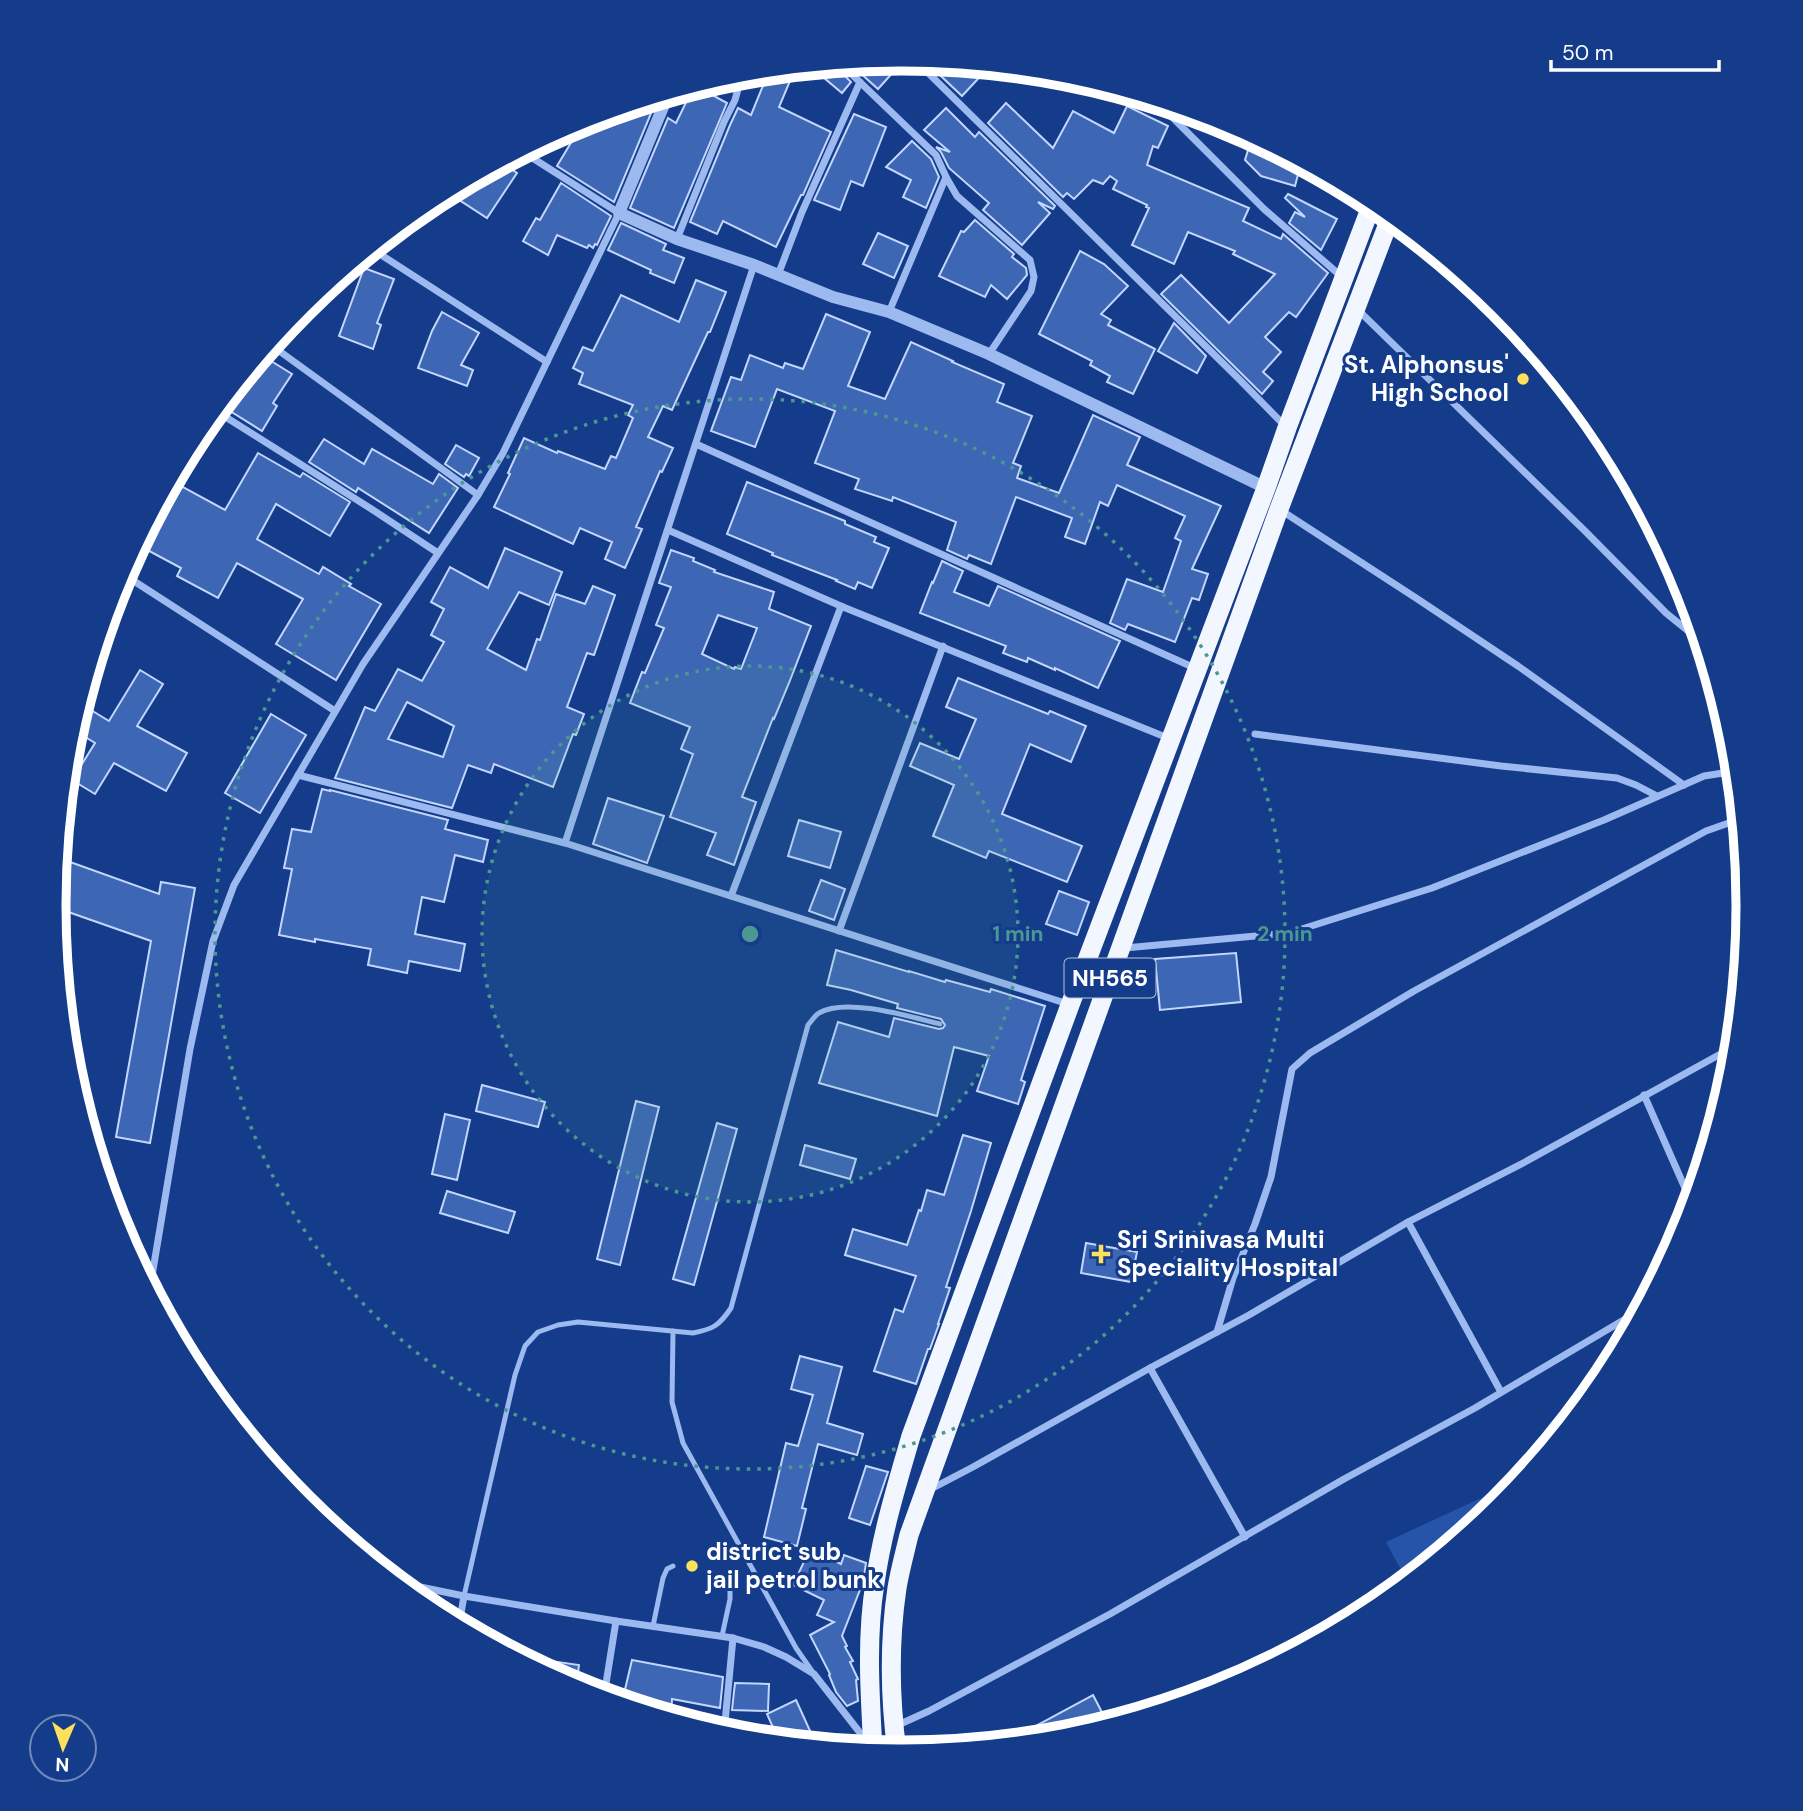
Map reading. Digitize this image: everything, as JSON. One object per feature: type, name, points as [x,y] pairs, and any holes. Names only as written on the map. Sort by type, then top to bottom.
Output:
[{"type":"highway","name":"NH565","points":[[873,1739],[869,1652],[874,1583],[911,1436],[1368,213]]},
{"type":"highway","name":"NH565","points":[[896,1740],[892,1646],[897,1588],[909,1535],[1279,509],[1387,227]]},
{"type":"street","points":[[926,71],[1287,428]]},
{"type":"street","points":[[849,72],[936,155],[957,196],[1030,260],[1034,277],[1031,291],[989,354]]},
{"type":"street","points":[[778,275],[802,212],[860,82]]},
{"type":"street","points":[[677,239],[735,100],[738,87]]},
{"type":"street","points":[[152,1274],[190,1049],[213,941],[233,885],[363,664],[478,495],[503,453],[619,213],[664,106]]},
{"type":"street","points":[[1170,115],[1264,209],[1344,278]]},
{"type":"street","points":[[531,157],[619,213],[677,239],[754,265],[833,297],[889,312],[989,354],[1266,488]]},
{"type":"street","points":[[889,312],[946,177]]},
{"type":"street","points":[[380,254],[547,362]]},
{"type":"street","points":[[565,843],[754,265]]},
{"type":"street","points":[[1356,309],[1586,531],[1666,613],[1690,633]]},
{"type":"street","points":[[278,350],[478,495]]},
{"type":"street","points":[[225,417],[438,553]]},
{"type":"street","points":[[696,444],[1197,669]]},
{"type":"street","points":[[1279,509],[1518,666],[1684,785]]},
{"type":"street","points":[[668,530],[843,607],[1171,739]]},
{"type":"street","points":[[132,581],[335,711]]},
{"type":"street","points":[[731,896],[835,621],[843,607]]},
{"type":"street","points":[[839,931],[943,646]]},
{"type":"street","points":[[1255,734],[1617,779],[1657,796]]},
{"type":"street","points":[[1121,949],[1289,933],[1432,888],[1604,820],[1704,776],[1725,773]]},
{"type":"street","points":[[298,775],[565,843],[1070,1005]]},
{"type":"street","points":[[1217,1332],[1233,1278],[1271,1177],[1292,1069],[1310,1053],[1414,992],[1706,831],[1732,822]]},
{"type":"street","points":[[924,1493],[1217,1332],[1408,1222],[1525,1162],[1723,1053]]},
{"type":"street","points":[[1644,1095],[1686,1190]]},
{"type":"street","points":[[1408,1222],[1501,1392]]},
{"type":"street","points":[[894,1727],[1110,1614],[1627,1318]]},
{"type":"street","points":[[1150,1368],[1245,1537]]},
{"type":"street","points":[[418,1585],[616,1621],[722,1636],[764,1647],[814,1674],[865,1739]]},
{"type":"street","points":[[461,1614],[464,1595]]},
{"type":"street","points":[[606,1686],[616,1621]]},
{"type":"street","points":[[725,1721],[733,1638]]},
{"type":"lane","points":[[464,1595],[515,1375],[525,1346],[538,1332],[578,1322],[693,1333],[711,1329],[723,1321],[731,1308],[808,1025],[818,1013],[834,1008],[866,1007],[940,1024]]},
{"type":"lane","points":[[673,1331],[672,1402],[683,1443],[796,1648],[814,1674]]},
{"type":"lane","points":[[653,1626],[663,1578],[667,1569],[673,1566]]},
{"type":"lane","points":[[721,1577],[730,1586],[722,1636]]},
{"type":"shaded area","points":[[1497,1491],[1452,1533],[1403,1573],[1386,1542]]},
{"type":"building","points":[[894,71],[878,89],[859,72]]},
{"type":"building","points":[[936,72],[982,75],[962,96]]},
{"type":"building","points":[[842,73],[851,82],[842,93],[820,75]]},
{"type":"building","points":[[791,78],[779,107],[831,132],[776,247],[723,221],[717,234],[690,222],[738,108],[751,115],[764,83]]},
{"type":"building","points":[[716,92],[714,96],[727,103],[674,228],[630,208],[668,118],[676,123],[688,98]]},
{"type":"building","points":[[1006,103],[1053,148],[1073,111],[1114,133],[1127,106],[1168,126],[1158,148],[1153,146],[1147,165],[1249,208],[1243,221],[1281,239],[1283,234],[1328,273],[1296,317],[1289,312],[1265,337],[1281,352],[1263,372],[1273,381],[1262,394],[1161,294],[1181,275],[1229,323],[1275,274],[1233,254],[1235,251],[1188,232],[1174,264],[1132,245],[1149,208],[1147,205],[1113,189],[1117,181],[1110,176],[1103,184],[1093,180],[1074,199],[1067,193],[1063,197],[988,123]]},
{"type":"building","points":[[946,108],[975,137],[979,132],[1055,206],[1053,209],[1038,202],[1050,213],[1022,245],[983,210],[989,203],[949,168],[936,147],[950,152],[924,130]]},
{"type":"building","points":[[652,111],[614,202],[557,166],[574,138],[633,115]]},
{"type":"building","points":[[854,114],[886,127],[863,186],[851,181],[840,210],[814,200]]},
{"type":"building","points":[[912,141],[931,159],[939,177],[926,208],[903,197],[911,180],[886,167]]},
{"type":"building","points":[[1249,147],[1271,157],[1299,171],[1295,186],[1261,176],[1245,160]]},
{"type":"building","points":[[510,168],[517,173],[487,218],[457,199]]},
{"type":"building","points":[[561,183],[611,216],[593,248],[557,235],[548,255],[523,241],[536,218],[540,220]]},
{"type":"building","points":[[1288,194],[1337,219],[1321,250],[1289,223],[1295,212],[1305,217],[1285,198]]},
{"type":"building","points":[[975,220],[1026,268],[1027,275],[1007,299],[991,285],[985,297],[939,276],[961,231],[964,232]]},
{"type":"building","points":[[621,223],[666,244],[663,250],[684,258],[674,283],[608,250]]},
{"type":"building","points":[[878,233],[908,246],[894,278],[863,264]]},
{"type":"building","points":[[1080,251],[1104,264],[1128,286],[1101,314],[1111,320],[1108,325],[1155,349],[1133,394],[1107,382],[1110,376],[1090,365],[1092,361],[1039,334]]},
{"type":"building","points":[[364,268],[394,279],[377,323],[381,325],[373,349],[339,336]]},
{"type":"building","points":[[696,280],[726,292],[672,410],[663,406],[648,437],[673,448],[636,527],[642,529],[625,568],[605,559],[612,542],[580,528],[573,544],[494,507],[524,438],[557,453],[558,451],[605,469],[611,456],[616,458],[633,418],[628,415],[633,405],[579,384],[583,373],[573,368],[583,347],[593,351],[621,295],[679,322]]},
{"type":"building","points":[[442,312],[479,333],[461,365],[473,370],[467,386],[418,368]]},
{"type":"building","points":[[826,314],[870,332],[848,386],[885,399],[911,342],[1004,384],[997,402],[1032,416],[1013,463],[1021,466],[1017,478],[1059,493],[1093,415],[1140,437],[1127,465],[1221,506],[1192,569],[1208,574],[1199,600],[1192,598],[1175,642],[1128,624],[1125,630],[1110,623],[1127,579],[1163,592],[1181,541],[1175,538],[1185,516],[1117,485],[1108,506],[1100,502],[1085,544],[1065,537],[1072,518],[1016,497],[991,564],[969,555],[967,559],[947,550],[956,522],[893,497],[892,501],[855,489],[859,479],[815,463],[835,411],[777,389],[755,447],[711,431],[731,377],[741,380],[750,355],[783,368],[785,363],[803,369]]},
{"type":"building","points":[[1174,323],[1206,356],[1197,373],[1158,351]]},
{"type":"building","points":[[270,360],[292,374],[273,403],[277,406],[262,431],[230,411]]},
{"type":"building","points":[[324,439],[364,464],[372,449],[433,484],[439,474],[458,488],[429,533],[358,488],[356,492],[309,462]]},
{"type":"building","points":[[456,445],[479,458],[469,476],[466,474],[464,477],[445,464]]},
{"type":"building","points":[[258,453],[300,477],[303,473],[350,502],[330,536],[276,504],[257,539],[319,574],[323,567],[381,604],[336,680],[276,644],[303,599],[237,563],[218,598],[177,576],[181,568],[147,550],[180,485],[225,510]]},
{"type":"building","points":[[747,482],[845,521],[845,524],[876,537],[874,542],[889,548],[872,588],[858,582],[855,589],[727,534]]},
{"type":"building","points":[[505,548],[562,572],[549,605],[519,592],[487,649],[526,670],[556,594],[585,604],[593,586],[615,595],[594,655],[587,653],[567,707],[584,714],[576,735],[573,734],[553,787],[494,764],[491,773],[468,765],[452,808],[335,778],[365,707],[375,711],[398,669],[422,681],[444,642],[431,635],[444,609],[431,602],[450,567],[488,588]],"holes":[[[407,702],[454,726],[443,757],[388,739]]]},
{"type":"building","points":[[671,550],[694,558],[693,561],[715,570],[714,572],[774,592],[769,609],[811,626],[742,797],[756,802],[734,865],[707,855],[716,833],[670,817],[693,754],[681,749],[690,727],[630,703],[664,628],[656,625],[671,587],[659,583]],"holes":[[[718,615],[757,628],[741,669],[734,669],[702,654]]]},
{"type":"building","points":[[942,561],[963,571],[954,592],[989,606],[998,586],[1120,641],[1098,688],[1028,658],[1027,662],[1003,653],[1006,646],[920,613]]},
{"type":"building","points":[[140,670],[163,684],[137,726],[187,753],[166,791],[114,763],[95,794],[76,783],[79,769],[95,743],[84,736],[90,710],[109,721]]},
{"type":"building","points":[[958,678],[1048,714],[1050,711],[1086,726],[1071,762],[1030,744],[1002,814],[1082,846],[1067,882],[989,851],[986,858],[933,836],[954,785],[910,766],[920,743],[959,759],[976,719],[946,707]]},
{"type":"building","points":[[271,714],[306,735],[260,813],[225,793]]},
{"type":"building","points":[[322,789],[448,820],[445,829],[488,840],[483,862],[455,855],[444,902],[422,897],[415,934],[465,944],[460,971],[409,961],[407,973],[368,965],[371,949],[279,935],[292,869],[284,868],[292,829],[311,832]]},
{"type":"building","points":[[608,798],[664,816],[647,863],[593,844]]},
{"type":"building","points":[[799,820],[841,832],[830,868],[788,856]]},
{"type":"building","points":[[68,861],[159,894],[161,882],[195,888],[150,1143],[116,1137],[151,941],[66,911]]},
{"type":"building","points":[[821,880],[845,889],[834,920],[809,911]]},
{"type":"building","points":[[1059,891],[1089,902],[1077,935],[1046,924]]},
{"type":"building","points":[[836,950],[945,982],[946,980],[990,992],[991,989],[1045,1006],[1021,1080],[1025,1082],[1018,1104],[977,1091],[989,1056],[954,1047],[937,1116],[819,1083],[838,1022],[889,1037],[894,1018],[939,1029],[945,1025],[941,1019],[897,1008],[898,1004],[827,985]]},
{"type":"building","points":[[1236,953],[1241,1002],[1160,1010],[1155,959]]},
{"type":"building","points":[[482,1085],[545,1102],[538,1127],[476,1111]]},
{"type":"building","points":[[636,1101],[659,1107],[620,1265],[597,1259]]},
{"type":"building","points":[[445,1114],[470,1120],[457,1180],[432,1174]]},
{"type":"building","points":[[717,1123],[737,1129],[694,1285],[673,1279]]},
{"type":"building","points":[[963,1135],[991,1143],[946,1287],[950,1288],[939,1324],[916,1384],[874,1371],[895,1309],[903,1312],[916,1276],[845,1255],[853,1229],[907,1245],[927,1190],[944,1195]]},
{"type":"building","points":[[805,1145],[856,1159],[850,1179],[800,1165]]},
{"type":"building","points":[[447,1191],[515,1212],[508,1233],[440,1213]]},
{"type":"building","points":[[1086,1243],[1137,1252],[1131,1282],[1081,1273]]},
{"type":"building","points":[[800,1356],[842,1367],[827,1423],[863,1434],[857,1455],[818,1444],[802,1508],[806,1509],[797,1546],[764,1537],[786,1443],[798,1446],[813,1395],[791,1389]]},
{"type":"building","points":[[866,1466],[888,1472],[870,1525],[849,1518]]},
{"type":"building","points":[[810,1549],[841,1564],[844,1555],[866,1563],[863,1582],[842,1636],[858,1679],[858,1701],[847,1706],[836,1692],[810,1635],[834,1622],[817,1615],[824,1600],[793,1585]]},
{"type":"building","points":[[546,1660],[579,1665],[578,1675]]},
{"type":"building","points":[[632,1660],[723,1677],[720,1708],[672,1699],[672,1708],[624,1693]]},
{"type":"building","points":[[735,1683],[769,1684],[768,1711],[732,1710]]},
{"type":"building","points":[[1093,1695],[1103,1715],[1064,1724],[1028,1730]]},
{"type":"building","points":[[796,1700],[812,1735],[774,1730],[767,1714]]},
{"type":"place","name":"St. Alphonsus' High School","points":[[1523,379]]},
{"type":"place","name":"Sri Srinivasa Multi Speciality Hospital","points":[[1101,1254]]},
{"type":"place","name":"district sub jail petrol bunk","points":[[692,1566]]}]
